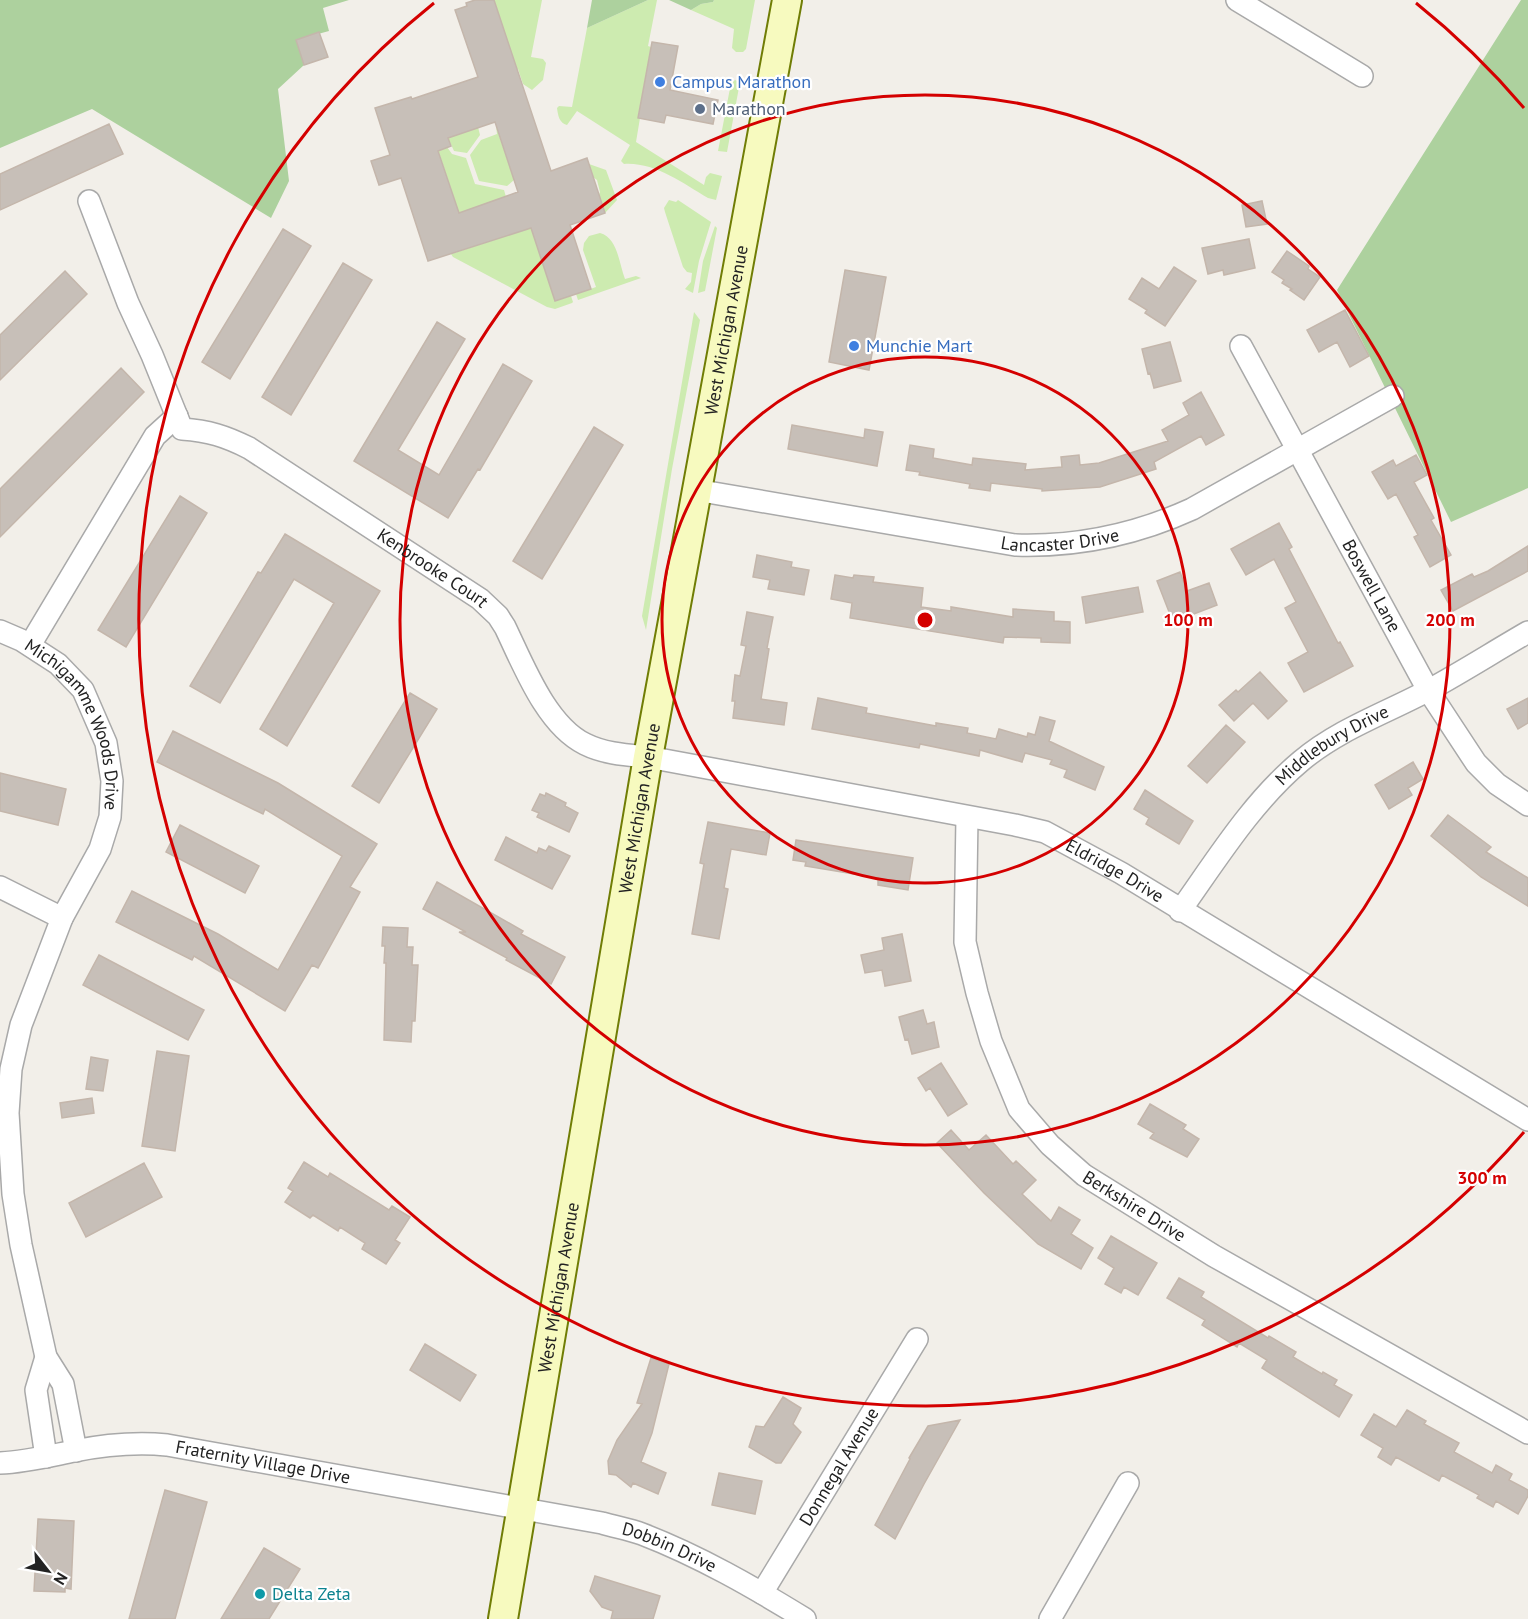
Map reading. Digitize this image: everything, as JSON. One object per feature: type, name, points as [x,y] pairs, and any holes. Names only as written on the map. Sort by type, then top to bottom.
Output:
[{"type":"street","name":"West Michigan Avenue","points":[[503,1619],[648,757],[787,0]]},
{"type":"street","points":[[1237,0],[1362,76]]},
{"type":"street","points":[[30,645],[155,436],[177,416],[128,303],[89,201]]},
{"type":"street","name":"Boswell Lane","points":[[1240,346],[1428,690],[1476,763],[1497,784],[1528,805]]},
{"type":"street","name":"Lancaster Drive","points":[[696,490],[1015,545],[1046,546],[1104,539],[1162,523],[1192,509],[1393,396]]},
{"type":"street","name":"Kenbrooke Court","points":[[177,416],[182,429],[216,434],[249,448],[480,598],[498,616],[505,627],[542,701],[572,735],[582,743],[601,750],[648,757]]},
{"type":"street","name":"Michigamme Woods Drive","points":[[0,631],[30,645],[58,664],[83,690],[106,744],[112,781],[110,817],[100,849],[62,918],[21,1025],[11,1069],[8,1113],[13,1194],[21,1245],[46,1357],[63,1384],[76,1451]]},
{"type":"street","name":"Middlebury Drive","points":[[1180,911],[1243,823],[1268,793],[1301,761],[1333,737],[1428,690],[1528,632]]},
{"type":"street","name":"Eldridge Drive","points":[[648,757],[1045,832],[1121,873],[1180,911],[1528,1120]]},
{"type":"street","name":"Berkshire Drive","points":[[967,817],[965,942],[977,993],[991,1041],[1019,1109],[1050,1145],[1084,1175],[1214,1256],[1528,1432]]},
{"type":"street","points":[[0,887],[62,918]]},
{"type":"street","name":"Donnegal Avenue","points":[[762,1593],[917,1339]]},
{"type":"street","name":"Michigamme Woods Drive","points":[[46,1357],[36,1390],[46,1457]]},
{"type":"street","name":"Fraternity Village Drive","points":[[0,1464],[127,1444],[167,1445],[523,1508]]},
{"type":"street","points":[[1050,1619],[1128,1483]]},
{"type":"street","name":"Dobbin Drive","points":[[523,1508],[602,1523],[640,1533],[673,1547],[762,1593],[805,1619]]},
{"type":"green space","points":[[0,0],[349,0],[323,8],[329,31],[296,40],[304,65],[278,89],[289,181],[271,218],[92,109],[0,148]]},
{"type":"green space","points":[[494,0],[542,0],[531,57],[543,59],[546,63],[543,80],[532,90],[523,84]]},
{"type":"green space","points":[[592,0],[648,0],[587,28]]},
{"type":"green space","points":[[648,0],[657,0],[648,46],[651,47],[638,117],[640,118],[636,142],[704,185],[710,173],[722,176],[716,200],[647,166],[624,164],[621,161],[630,145],[577,111],[567,125],[558,116],[559,106],[572,107],[587,28]]},
{"type":"green space","points":[[669,0],[714,0],[691,10]]},
{"type":"green space","points":[[714,0],[755,0],[746,49],[743,52],[736,52],[732,48],[734,29],[691,10]]},
{"type":"green space","points":[[1521,0],[1528,0],[1528,488],[1451,522],[1337,290]]},
{"type":"green space","points":[[735,80],[740,82],[727,152],[718,151],[731,83]]},
{"type":"green space","points":[[496,126],[514,180],[507,186],[479,181],[470,155],[481,140],[497,134]]},
{"type":"green space","points":[[478,127],[480,135],[467,153],[454,151],[448,138]]},
{"type":"green space","points":[[447,147],[452,154],[466,158],[475,184],[504,190],[506,197],[459,213],[438,150]]},
{"type":"green space","points":[[589,164],[606,170],[617,200],[605,213],[597,180],[593,177]]},
{"type":"green space","points":[[669,200],[676,202],[678,200],[711,222],[699,261],[693,293],[685,289],[691,282],[692,273],[687,272],[683,267],[665,212],[664,208]]},
{"type":"green space","points":[[715,226],[717,228],[705,291],[698,293],[703,261]]},
{"type":"green space","points":[[531,228],[555,301],[571,296],[572,303],[555,309],[547,307],[451,254]]},
{"type":"green space","points":[[600,233],[611,240],[625,279],[636,276],[641,278],[578,300],[576,294],[596,287],[583,250],[584,243],[589,236]]},
{"type":"green space","points":[[694,312],[700,320],[672,469],[646,630],[642,616]]},
{"type":"building","points":[[475,0],[494,0],[551,171],[587,158],[605,213],[570,225],[591,289],[555,301],[531,228],[428,261],[401,178],[379,185],[371,161],[390,155],[375,108],[411,97],[412,99],[478,77],[455,10],[467,6],[466,3]],"holes":[[[495,122],[518,192],[459,213],[438,151],[451,146],[448,138]]]},
{"type":"building","points":[[319,32],[328,57],[304,65],[296,40]]},
{"type":"building","points":[[652,42],[678,46],[670,90],[718,100],[713,124],[666,115],[664,123],[638,118]]},
{"type":"building","points":[[109,124],[123,154],[0,210],[0,174]]},
{"type":"building","points":[[1262,201],[1267,224],[1246,227],[1242,205]]},
{"type":"building","points":[[283,229],[311,246],[230,379],[202,362]]},
{"type":"building","points":[[1249,239],[1255,268],[1224,275],[1223,270],[1208,274],[1202,248]]},
{"type":"building","points":[[1287,251],[1309,266],[1308,269],[1320,277],[1304,300],[1282,283],[1284,280],[1272,272]]},
{"type":"building","points":[[343,263],[372,280],[291,415],[262,397]]},
{"type":"building","points":[[1174,267],[1196,281],[1165,326],[1145,313],[1147,310],[1129,299],[1142,278],[1159,289]]},
{"type":"building","points":[[845,270],[886,277],[869,370],[829,362]]},
{"type":"building","points":[[65,271],[87,294],[0,380],[0,335]]},
{"type":"building","points":[[1345,310],[1369,356],[1350,367],[1337,342],[1319,352],[1307,330]]},
{"type":"building","points":[[437,322],[465,339],[398,450],[439,475],[503,364],[532,381],[480,470],[478,469],[448,518],[354,461]]},
{"type":"building","points":[[1170,342],[1181,381],[1154,388],[1142,349]]},
{"type":"building","points":[[121,368],[144,392],[0,537],[0,489]]},
{"type":"building","points":[[1201,392],[1224,435],[1206,445],[1201,436],[1154,462],[1156,469],[1100,487],[1042,491],[1042,489],[991,483],[990,491],[969,488],[970,484],[919,475],[920,472],[906,470],[910,445],[934,449],[933,458],[972,465],[973,458],[1026,464],[1025,470],[1062,467],[1061,457],[1079,455],[1080,465],[1099,463],[1168,441],[1162,430],[1189,415],[1183,403]]},
{"type":"building","points":[[792,425],[864,438],[865,429],[883,432],[877,466],[788,449]]},
{"type":"building","points":[[594,427],[623,445],[542,579],[513,561]]},
{"type":"building","points":[[1416,455],[1427,475],[1414,482],[1434,518],[1431,520],[1451,555],[1430,567],[1414,537],[1418,535],[1396,494],[1388,499],[1372,472],[1393,460],[1396,466]]},
{"type":"building","points":[[180,496],[207,513],[126,647],[98,630]]},
{"type":"building","points":[[1279,523],[1292,547],[1289,549],[1338,643],[1340,642],[1353,666],[1304,692],[1288,663],[1308,652],[1285,608],[1296,602],[1274,559],[1246,575],[1231,549]]},
{"type":"building","points":[[285,534],[380,591],[287,746],[260,729],[334,603],[294,579],[220,703],[190,686],[258,572],[261,573]]},
{"type":"building","points":[[1528,546],[1528,571],[1453,611],[1441,590],[1472,574],[1474,577],[1488,571]]},
{"type":"building","points":[[757,555],[792,562],[791,567],[809,570],[804,595],[768,589],[770,580],[753,577]]},
{"type":"building","points":[[1180,572],[1187,591],[1209,583],[1217,605],[1173,622],[1157,581]]},
{"type":"building","points":[[835,575],[853,578],[854,575],[874,577],[873,582],[923,588],[921,607],[951,611],[951,607],[1013,617],[1013,609],[1054,612],[1054,621],[1070,622],[1070,643],[1041,642],[1041,638],[1004,637],[1003,643],[850,618],[852,603],[831,599]]},
{"type":"building","points":[[1138,587],[1143,612],[1086,623],[1082,597]]},
{"type":"building","points":[[747,612],[773,617],[761,699],[787,703],[784,725],[733,718],[735,675],[740,676],[746,646],[741,645]]},
{"type":"building","points":[[1260,672],[1287,701],[1268,719],[1253,703],[1234,721],[1219,705]]},
{"type":"building","points":[[410,693],[437,709],[379,803],[352,786]]},
{"type":"building","points":[[818,698],[867,708],[866,713],[936,726],[936,723],[968,728],[967,733],[996,739],[999,729],[1027,737],[1028,733],[1035,735],[1040,717],[1055,721],[1049,741],[1104,767],[1095,790],[1064,777],[1067,770],[1050,764],[1052,760],[1025,753],[1022,762],[980,750],[979,756],[920,744],[919,748],[812,729]]},
{"type":"building","points":[[1528,698],[1528,723],[1518,729],[1507,709]]},
{"type":"building","points":[[1226,725],[1245,742],[1207,783],[1188,766]]},
{"type":"building","points":[[173,731],[278,783],[377,844],[350,887],[360,892],[318,968],[312,965],[285,1011],[194,956],[192,960],[116,922],[132,891],[218,934],[278,970],[342,856],[265,809],[263,814],[157,762]]},
{"type":"building","points":[[1413,762],[1423,779],[1408,788],[1412,795],[1389,809],[1375,785]]},
{"type":"building","points":[[0,773],[66,789],[58,825],[0,811]]},
{"type":"building","points":[[1145,790],[1193,821],[1179,844],[1146,824],[1149,818],[1134,809]]},
{"type":"building","points":[[546,793],[566,803],[565,806],[578,813],[569,832],[537,817],[539,813],[532,810],[540,794],[545,796]]},
{"type":"building","points":[[1448,815],[1491,847],[1486,852],[1528,878],[1528,906],[1481,877],[1431,836]]},
{"type":"building","points":[[708,822],[770,833],[766,855],[731,849],[724,888],[728,889],[719,939],[692,934],[704,864],[700,863]]},
{"type":"building","points":[[180,825],[259,866],[245,893],[166,852]]},
{"type":"building","points":[[506,837],[537,853],[539,848],[546,851],[549,846],[570,856],[552,889],[495,860]]},
{"type":"building","points":[[796,840],[913,858],[908,890],[878,885],[878,878],[805,866],[806,862],[793,860]]},
{"type":"building","points":[[437,882],[523,931],[521,934],[565,957],[551,984],[506,960],[507,958],[459,932],[466,932],[423,909]]},
{"type":"building","points":[[383,927],[408,928],[407,947],[413,947],[412,965],[418,965],[415,1021],[412,1021],[411,1042],[384,1040],[386,963],[384,963],[385,946],[382,946]]},
{"type":"building","points":[[902,934],[911,981],[885,986],[882,970],[865,973],[861,955],[884,950],[882,938]]},
{"type":"building","points":[[99,955],[204,1010],[188,1040],[83,985]]},
{"type":"building","points":[[923,1010],[927,1024],[934,1022],[939,1047],[912,1054],[908,1039],[905,1040],[899,1017]]},
{"type":"building","points":[[157,1051],[189,1056],[175,1151],[142,1146]]},
{"type":"building","points":[[91,1057],[108,1060],[103,1091],[86,1089]]},
{"type":"building","points":[[941,1063],[967,1104],[948,1116],[930,1088],[926,1091],[918,1078]]},
{"type":"building","points":[[92,1098],[94,1113],[62,1118],[60,1103]]},
{"type":"building","points":[[1150,1104],[1186,1125],[1183,1129],[1199,1139],[1187,1157],[1150,1138],[1154,1133],[1138,1124]]},
{"type":"building","points":[[951,1130],[969,1150],[986,1135],[1013,1164],[1016,1161],[1036,1180],[1022,1194],[1051,1221],[1059,1207],[1080,1220],[1071,1234],[1093,1248],[1081,1269],[1038,1244],[984,1193],[937,1143]]},
{"type":"building","points":[[304,1162],[328,1177],[330,1173],[389,1210],[392,1206],[410,1217],[395,1240],[400,1243],[386,1264],[362,1249],[365,1243],[340,1227],[338,1231],[313,1215],[310,1218],[285,1202],[293,1191],[288,1188]]},
{"type":"building","points":[[144,1163],[162,1197],[86,1237],[69,1203]]},
{"type":"building","points":[[1111,1236],[1157,1263],[1138,1295],[1124,1287],[1121,1293],[1105,1284],[1114,1268],[1098,1258]]},
{"type":"building","points":[[1179,1278],[1204,1292],[1201,1297],[1268,1338],[1269,1336],[1296,1352],[1293,1357],[1337,1380],[1334,1385],[1352,1395],[1339,1417],[1262,1368],[1267,1360],[1239,1343],[1237,1347],[1202,1325],[1205,1320],[1167,1298]]},
{"type":"building","points":[[425,1344],[476,1375],[460,1401],[410,1370]]},
{"type":"building","points":[[651,1358],[669,1364],[652,1433],[641,1462],[666,1473],[658,1494],[633,1483],[631,1487],[616,1475],[609,1474],[608,1461],[617,1440],[642,1404],[637,1403]]},
{"type":"building","points":[[783,1397],[801,1408],[793,1424],[801,1432],[781,1463],[776,1463],[749,1447],[756,1426],[764,1427]]},
{"type":"building","points":[[1407,1410],[1426,1421],[1424,1424],[1459,1443],[1454,1452],[1492,1473],[1496,1465],[1512,1474],[1509,1480],[1528,1490],[1528,1496],[1518,1514],[1496,1501],[1493,1507],[1477,1498],[1479,1495],[1442,1475],[1439,1481],[1396,1457],[1391,1465],[1378,1457],[1383,1448],[1361,1435],[1374,1414],[1396,1427]]},
{"type":"building","points":[[960,1420],[895,1539],[875,1525],[909,1458],[928,1426]]},
{"type":"building","points":[[719,1473],[762,1481],[755,1514],[712,1505]]},
{"type":"building","points":[[165,1490],[207,1502],[175,1619],[129,1619]]},
{"type":"building","points":[[38,1519],[74,1521],[71,1589],[65,1588],[65,1592],[34,1591]]},
{"type":"building","name":"Delta Zeta","points":[[264,1548],[300,1569],[269,1619],[221,1619]]},
{"type":"building","points":[[595,1576],[660,1596],[653,1619],[611,1619],[613,1611],[602,1607],[590,1591]]},
{"type":"place","name":"Campus Marathon","points":[[660,82]]},
{"type":"place","name":"Marathon","points":[[700,109]]},
{"type":"place","name":"Munchie Mart","points":[[854,346]]},
{"type":"place","name":"Delta Zeta","points":[[260,1594]]}]
